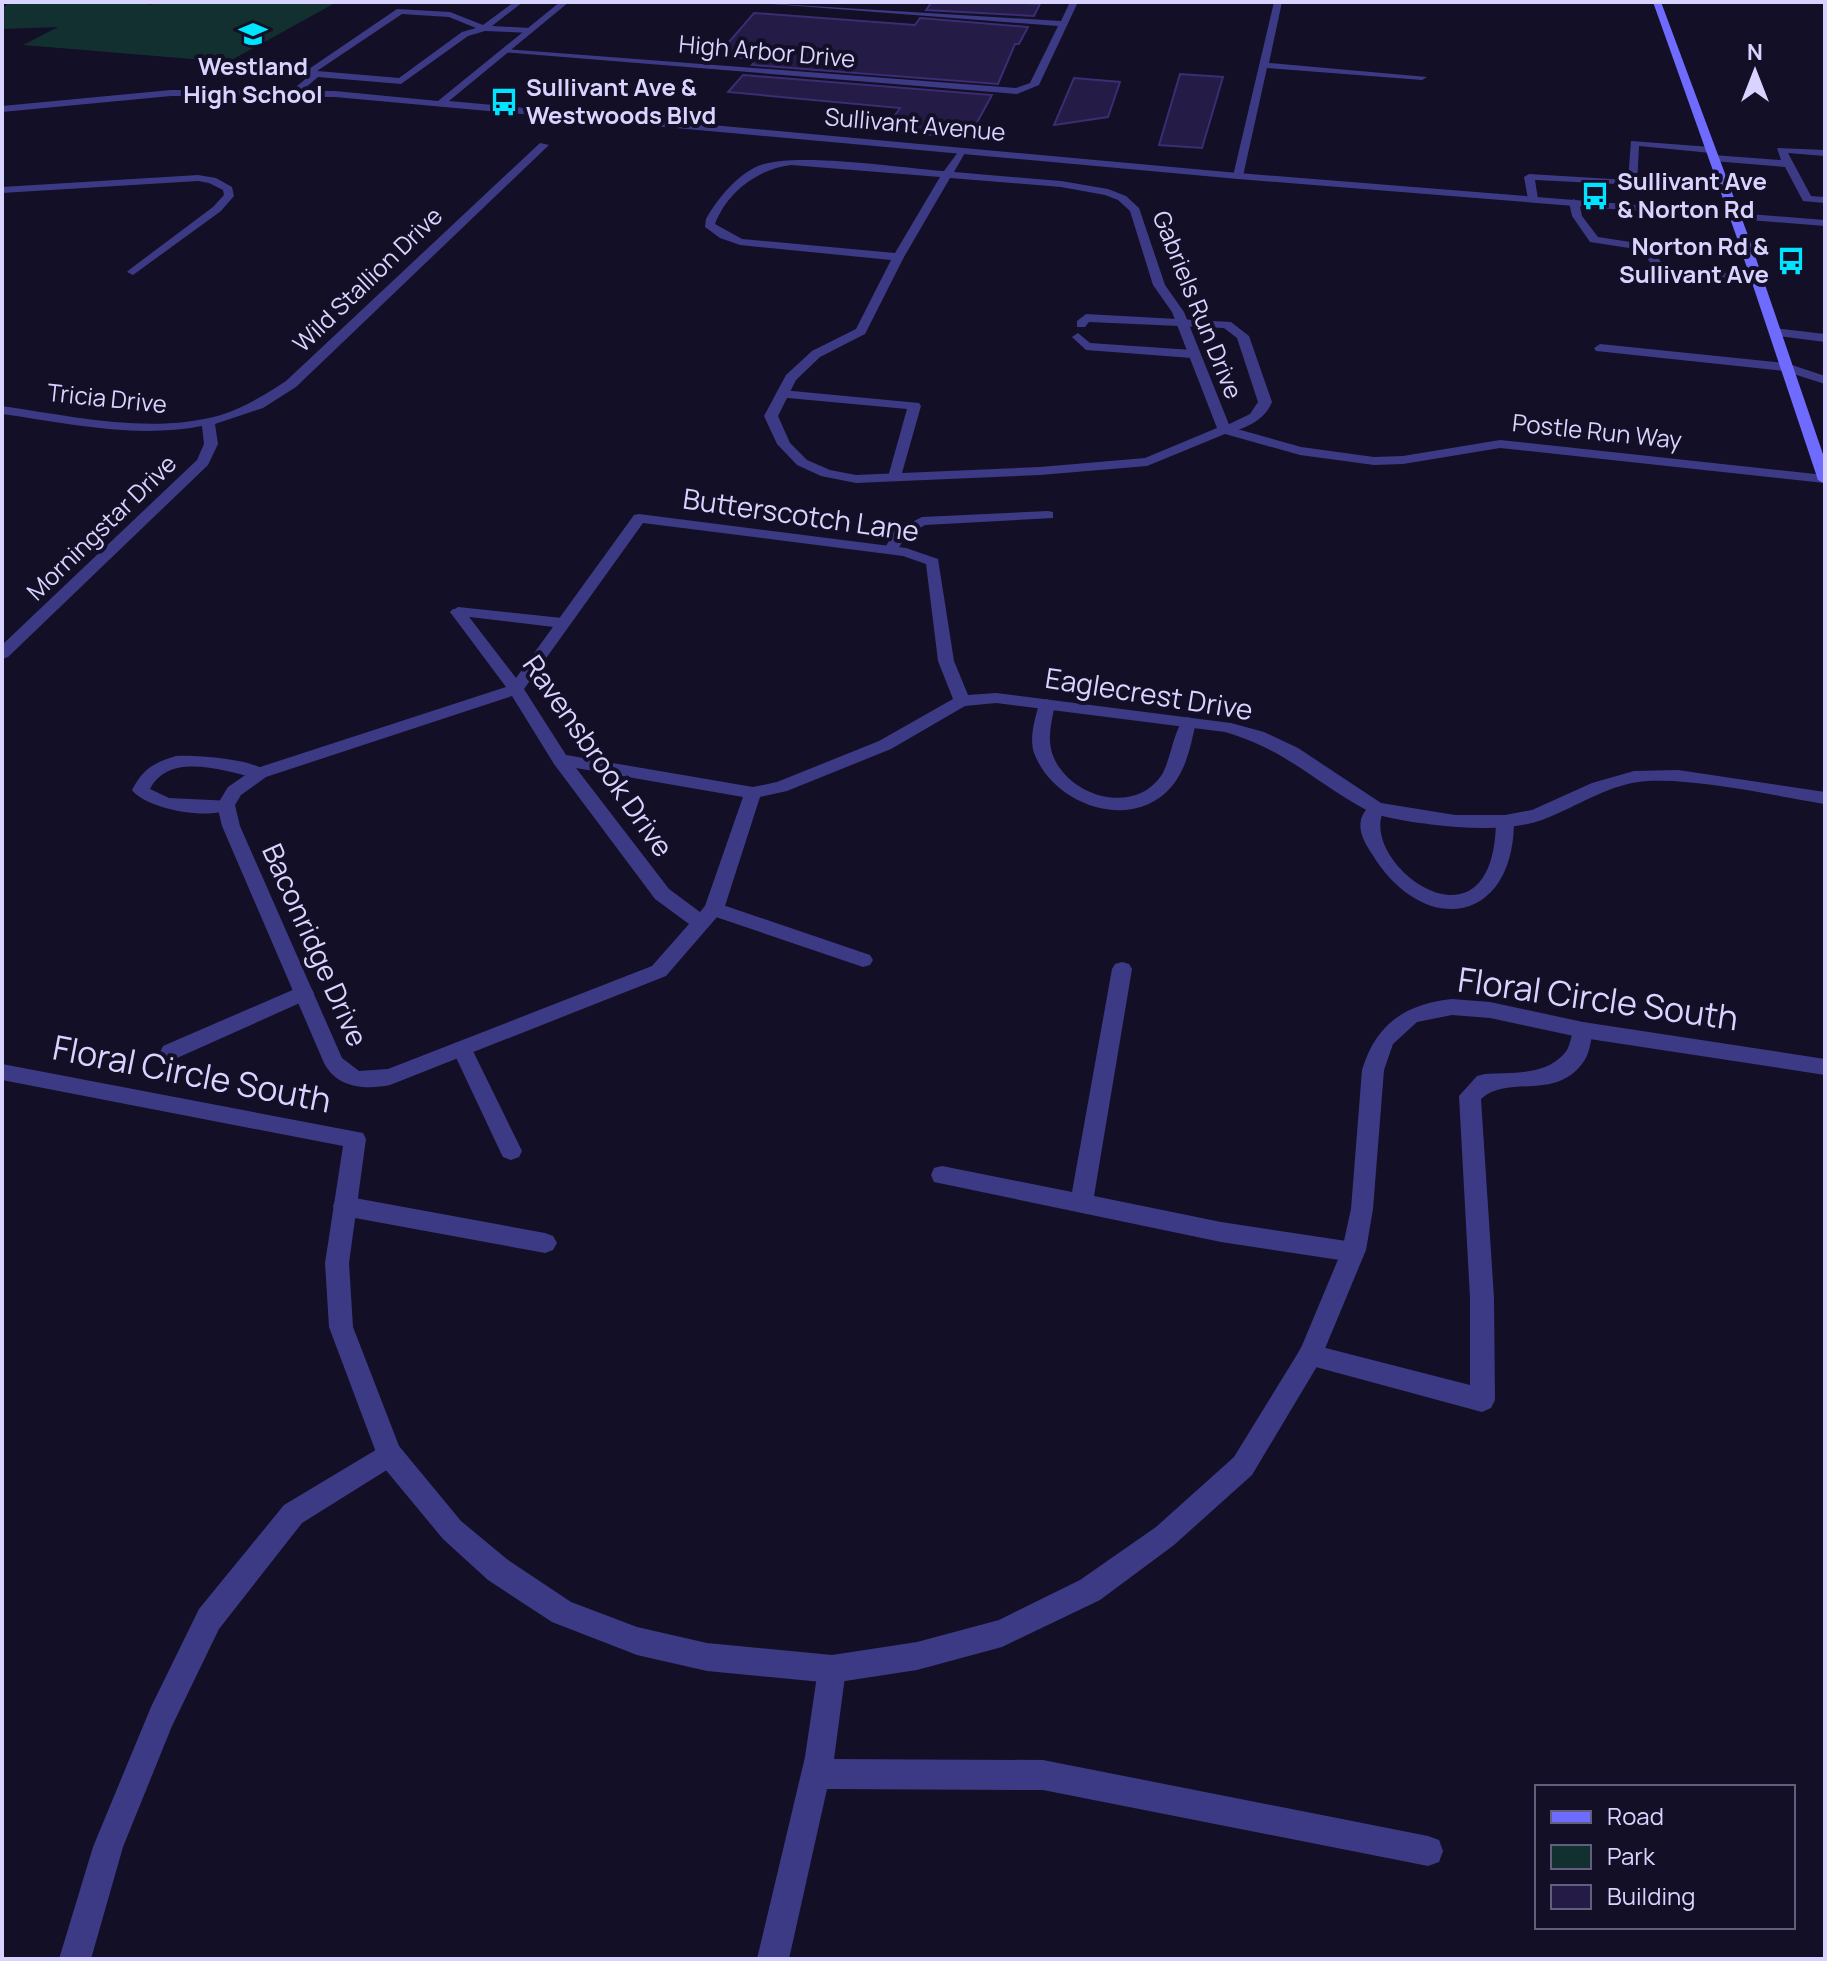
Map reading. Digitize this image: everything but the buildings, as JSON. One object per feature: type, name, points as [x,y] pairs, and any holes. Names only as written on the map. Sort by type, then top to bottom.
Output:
[{"type":"main road","points":[[1657,2],[1825,479]]},
{"type":"street","points":[[392,2],[400,11]]},
{"type":"street","points":[[519,2],[484,28],[465,34],[401,81],[309,73],[400,11],[450,15],[484,28],[529,31]]},
{"type":"street","points":[[441,103],[565,2]]},
{"type":"street","points":[[751,2],[1064,24],[1074,2]]},
{"type":"street","points":[[1238,176],[1278,2]]},
{"type":"street","name":"High Arbor Drive","points":[[506,52],[1007,91],[1026,90],[1034,85],[1064,24]]},
{"type":"street","points":[[1264,65],[1422,77]]},
{"type":"street","points":[[295,92],[316,74]]},
{"type":"street","name":"Sullivant Avenue","points":[[2,109],[171,93],[295,92],[1238,176],[1825,223]]},
{"type":"street","points":[[1533,199],[1529,177],[1633,183],[1634,143],[1641,139],[1712,154],[1789,164]]},
{"type":"street","name":"Wild Stallion Drive","points":[[208,424],[272,399],[291,384],[544,145]]},
{"type":"street","points":[[1825,153],[1781,150],[1807,199],[1825,200]]},
{"type":"street","points":[[895,477],[914,406],[782,394],[791,378],[816,354],[861,331],[898,257],[961,151]]},
{"type":"street","name":"Gabriels Run Drive","points":[[782,394],[771,416],[776,436],[804,467],[832,476],[856,479],[1040,471],[1147,462],[1224,430],[1181,322],[1159,285],[1135,210],[1122,198],[1108,192],[1061,184],[779,163],[751,172],[739,182],[709,225],[724,236],[740,242],[898,257]]},
{"type":"street","points":[[2,190],[187,178],[212,180],[228,189],[229,196],[217,209],[133,272]]},
{"type":"street","points":[[1574,202],[1577,216],[1594,240],[1646,247],[1660,270],[1757,279]]},
{"type":"street","points":[[1192,354],[1086,346],[1079,342],[1080,330],[1086,318],[1096,316],[1227,325],[1243,336],[1265,402],[1264,409],[1224,430]]},
{"type":"street","points":[[1774,332],[1825,338]]},
{"type":"street","points":[[1600,348],[1786,367],[1825,380]]},
{"type":"street","name":"Tricia Drive","points":[[2,410],[140,428],[208,424]]},
{"type":"street","name":"Morningstar Drive","points":[[2,654],[203,462],[211,444],[208,424]]},
{"type":"street","name":"Postle Run Way","points":[[1224,430],[1300,451],[1374,461],[1403,460],[1500,444],[1825,479]]},
{"type":"street","points":[[891,550],[899,534],[922,521],[1048,515]]},
{"type":"street","name":"Butterscotch Lane","points":[[516,689],[639,518],[891,550],[933,562],[946,661],[962,701]]},
{"type":"street","name":"Ravensbrook Drive","points":[[562,623],[458,612],[516,689],[560,760],[662,894],[708,916],[863,960]]},
{"type":"street","points":[[260,773],[183,759],[156,768],[143,782],[141,790],[148,798],[164,803],[226,805],[234,791],[260,773],[516,689]]},
{"type":"street","name":"Eaglecrest Drive","points":[[962,701],[996,698],[1047,704],[1188,722],[1258,736],[1292,752],[1376,808],[1455,821],[1505,821],[1536,815],[1598,787],[1634,777],[1678,776],[1825,798]]},
{"type":"street","points":[[560,760],[753,793],[781,787],[885,745],[936,713],[962,701]]},
{"type":"street","points":[[1047,704],[1040,738],[1052,770],[1068,789],[1088,799],[1110,804],[1125,804],[1146,797],[1162,786],[1176,766],[1188,722]]},
{"type":"street","name":"Baconridge Drive","points":[[226,805],[231,826],[334,1063],[346,1076],[366,1082],[390,1077],[659,971],[708,916],[753,793]]},
{"type":"street","points":[[1376,808],[1369,821],[1370,834],[1385,861],[1422,898],[1448,903],[1467,900],[1497,875],[1506,840],[1505,821]]},
{"type":"street","points":[[1081,1205],[1122,969]]},
{"type":"street","points":[[170,1052],[304,993]]},
{"type":"street","name":"Floral Circle South","points":[[2,1072],[355,1139],[337,1263],[341,1327],[389,1454],[452,1530],[498,1570],[562,1612],[637,1641],[707,1657],[832,1669],[917,1656],[1002,1633],[1090,1590],[1165,1536],[1243,1466],[1310,1355],[1353,1252],[1362,1209],[1373,1070],[1378,1050],[1390,1031],[1407,1018],[1431,1010],[1486,1010],[1583,1030],[1825,1067]]},
{"type":"street","points":[[1310,1355],[1482,1400],[1482,1298],[1470,1096],[1485,1082],[1548,1078],[1576,1057],[1583,1030]]},
{"type":"street","points":[[462,1049],[511,1151]]},
{"type":"street","points":[[942,1175],[1221,1232],[1353,1252]]},
{"type":"street","points":[[344,1206],[545,1243]]},
{"type":"street","points":[[75,1959],[108,1847],[161,1717],[209,1619],[293,1514],[389,1454]]},
{"type":"street","points":[[773,1959],[816,1774],[832,1669]]},
{"type":"street","points":[[816,1774],[1043,1775],[1428,1851]]},
{"type":"green space","points":[[10,2],[152,2],[149,5],[165,2],[337,2],[228,62],[23,45],[58,27],[2,29],[2,8]]},
{"type":"place","name":"Westland High School","points":[[253,34]]},
{"type":"place","name":"Sullivant Ave & Westwoods Blvd","points":[[504,102]]},
{"type":"place","name":"Sullivant Ave & Norton Rd","points":[[1595,196]]},
{"type":"place","name":"Norton Rd & Sullivant Ave","points":[[1791,261]]}]
